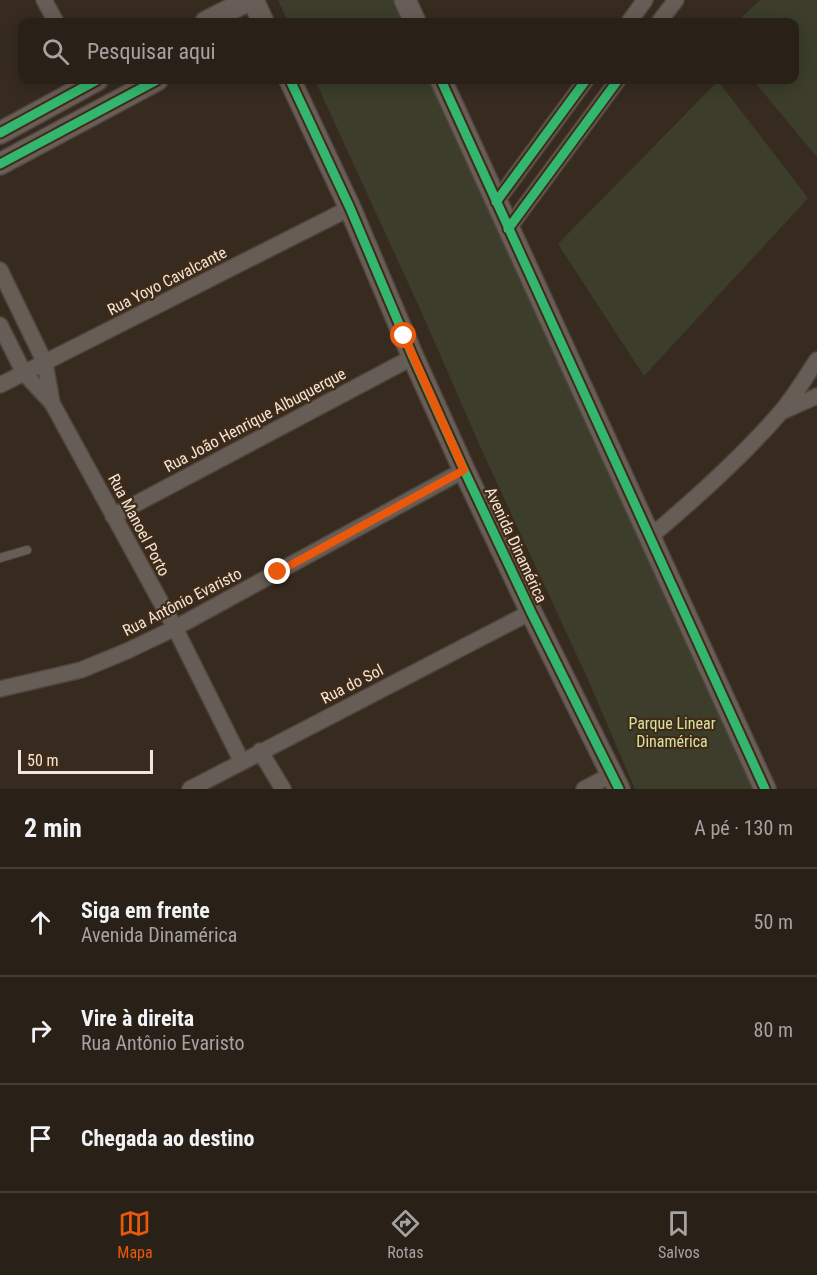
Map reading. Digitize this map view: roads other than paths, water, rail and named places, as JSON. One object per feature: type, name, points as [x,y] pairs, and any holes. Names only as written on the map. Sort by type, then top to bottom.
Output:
[{"type":"main road","points":[[214,18],[251,0],[261,18]]},
{"type":"main road","points":[[405,0],[413,18]]},
{"type":"main road","points":[[0,134],[85,84]]},
{"type":"main road","points":[[0,164],[150,84]]},
{"type":"main road","name":"Avenida Dinamérica","points":[[292,84],[350,208],[464,470],[531,612],[616,782]]},
{"type":"main road","points":[[443,84],[765,789]]},
{"type":"street","points":[[44,0],[54,18]]},
{"type":"street","points":[[632,18],[645,0]]},
{"type":"street","points":[[662,18],[676,0]]},
{"type":"street","points":[[495,202],[583,84]]},
{"type":"street","points":[[508,229],[615,84]]},
{"type":"street","name":"Rua Yoyo Cavalcante","points":[[0,385],[350,208]]},
{"type":"street","name":"Rua Manoel Porto","points":[[0,270],[45,363],[52,403]]},
{"type":"street","name":"Rua Manoel Porto","points":[[0,325],[24,373],[52,403],[175,628],[242,762]]},
{"type":"street","name":"Rua João Henrique Albuquerque","points":[[113,516],[413,357]]},
{"type":"street","points":[[650,537],[736,460],[781,412],[817,360]]},
{"type":"street","points":[[781,412],[817,396]]},
{"type":"street","name":"Rua Antônio Evaristo","points":[[0,688],[81,670],[127,651],[175,628],[464,470]]},
{"type":"street","name":"Rua do Sol","points":[[190,789],[531,612]]},
{"type":"street","points":[[260,752],[283,789]]},
{"type":"street","points":[[584,789],[616,782]]},
{"type":"lane","points":[[0,558],[27,550]]},
{"type":"park label","name":"Parque Linear Dinamérica","points":[[672,732]]}]
